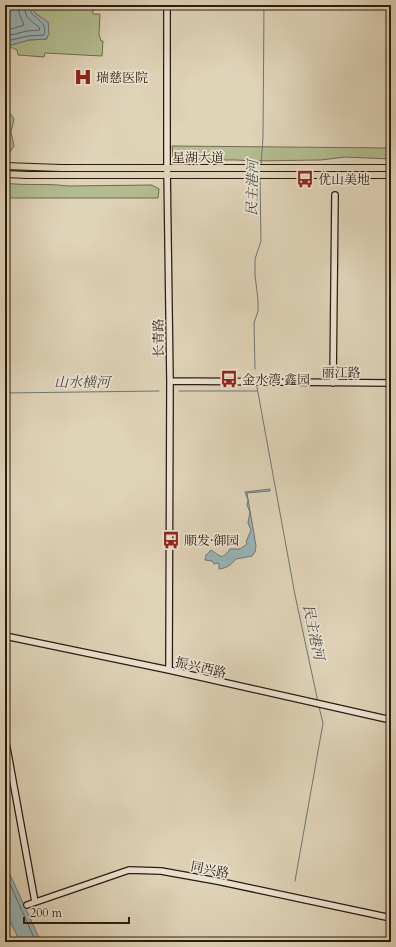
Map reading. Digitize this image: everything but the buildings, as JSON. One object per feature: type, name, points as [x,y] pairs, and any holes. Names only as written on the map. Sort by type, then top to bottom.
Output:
[{"type":"main road","name":"星湖大道","points":[[5,166],[61,168],[391,168]]},
{"type":"main road","name":"星湖大道","points":[[5,174],[391,175]]},
{"type":"street","name":"长青路","points":[[167,5],[167,174],[170,381],[169,670]]},
{"type":"street","points":[[333,383],[335,195]]},
{"type":"street","name":"丽江路","points":[[170,381],[391,383]]},
{"type":"street","name":"振兴西路","points":[[5,636],[169,670],[391,720]]},
{"type":"street","points":[[5,737],[35,902]]},
{"type":"street","name":"同兴路","points":[[27,905],[129,870],[161,871],[217,881],[391,918]]},
{"type":"green space","points":[[36,5],[93,5],[93,14],[100,14],[99,34],[101,41],[103,41],[102,56],[45,53],[44,57],[18,55],[17,50],[5,47],[5,42],[11,45],[29,40],[47,39],[48,22],[36,14],[33,10]]},
{"type":"green space","points":[[5,112],[10,113],[14,119],[11,132],[14,146],[10,152],[5,152]]},
{"type":"green space","points":[[172,146],[391,148],[391,159],[345,157],[321,160],[179,160],[173,157]]},
{"type":"green space","points":[[5,183],[68,186],[152,185],[159,189],[158,198],[5,198]]},
{"type":"water","points":[[5,5],[36,5],[33,10],[36,14],[48,22],[49,34],[46,39],[29,40],[11,45],[6,43]]},
{"type":"water","points":[[270,489],[270,491],[247,493],[256,546],[255,552],[252,556],[236,559],[229,566],[219,569],[218,563],[214,564],[212,561],[205,560],[206,555],[211,550],[223,556],[230,549],[240,549],[247,544],[246,542],[251,530],[248,523],[250,512],[247,505],[248,500],[245,492]]},
{"type":"water","points":[[5,859],[7,868],[41,942],[20,942],[5,911]]},
{"type":"waterway","name":"民主港河","points":[[261,165],[263,137],[264,5]]},
{"type":"waterway","name":"民主港河","points":[[255,369],[254,323],[258,311],[255,259],[261,241],[260,178]]},
{"type":"waterway","name":"民主港河","points":[[257,387],[295,595],[318,702]]},
{"type":"waterway","name":"山水横河","points":[[5,393],[159,391]]},
{"type":"waterway","name":"山水横河","points":[[179,391],[257,391]]},
{"type":"waterway","name":"民主港河","points":[[295,881],[323,723],[319,707]]},
{"type":"place","name":"瑞慈医院","points":[[83,77]]},
{"type":"place","name":"优山美地","points":[[305,179]]},
{"type":"place","name":"金水湾·鑫园","points":[[229,379]]},
{"type":"place","name":"顺发·御园","points":[[171,540]]}]
